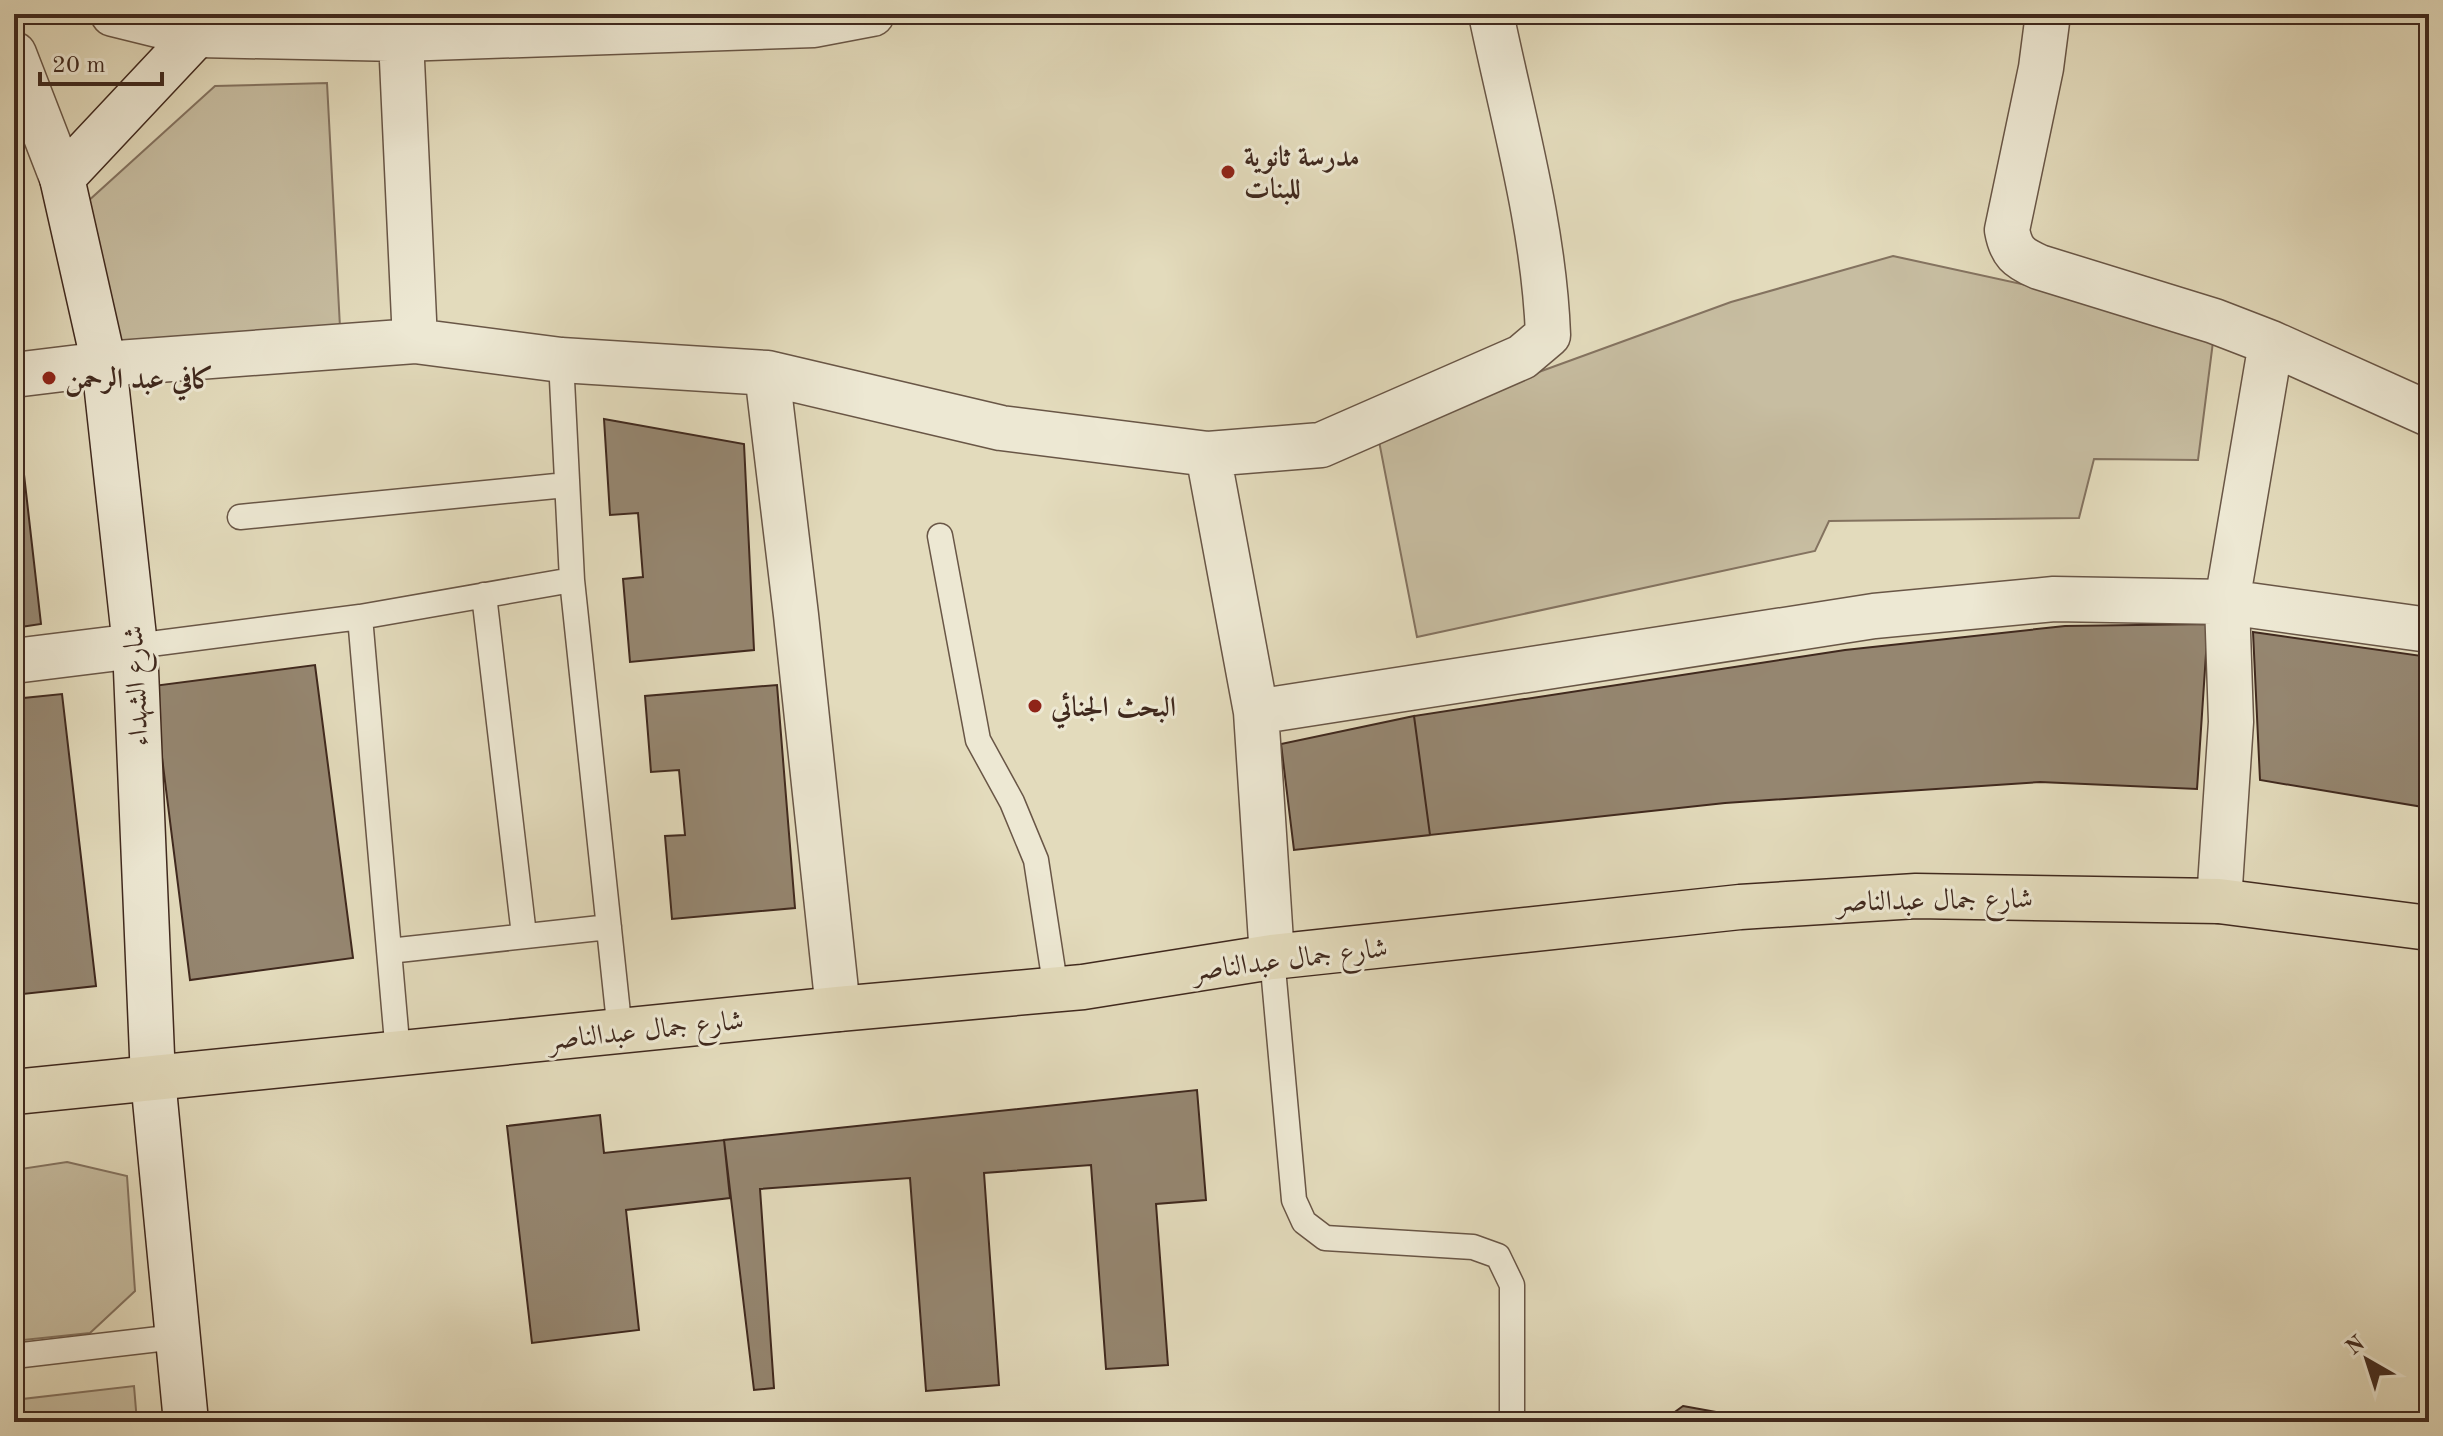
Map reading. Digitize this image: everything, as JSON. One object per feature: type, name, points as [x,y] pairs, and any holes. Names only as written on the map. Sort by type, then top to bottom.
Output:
[{"type":"main road","name":"شارع جمال عبدالناصر","points":[[14,1092],[1056,990],[1272,957],[1740,907],[1901,897],[2219,901],[2429,928]]},
{"type":"street","points":[[113,14],[401,39],[872,14]]},
{"type":"street","points":[[14,375],[104,364],[415,341],[561,360],[767,373],[1001,428],[1208,454],[1321,445],[1522,357],[1548,335],[1547,305],[1535,225],[1491,14]]},
{"type":"street","points":[[2048,14],[2041,68],[2007,230],[2010,248],[2019,258],[2039,267],[2214,321],[2271,343],[2429,414]]},
{"type":"street","points":[[62,178],[207,24]]},
{"type":"street","points":[[401,39],[415,341]]},
{"type":"street","name":"شارع الشهداء","points":[[14,54],[62,178],[104,364],[135,646],[153,1079],[186,1422]]},
{"type":"street","points":[[2219,901],[2231,722],[2227,602],[2271,343]]},
{"type":"street","points":[[767,373],[838,1009]]},
{"type":"street","points":[[1208,454],[1256,712],[1272,957]]},
{"type":"street","points":[[1256,712],[1874,616],[2054,599],[2227,602],[2429,630]]},
{"type":"street","points":[[14,661],[135,646]]},
{"type":"lane","points":[[561,360],[572,580],[620,1032]]},
{"type":"lane","points":[[240,517],[566,485]]},
{"type":"lane","points":[[940,536],[978,740],[1012,802],[1036,860],[1056,990]]},
{"type":"lane","points":[[135,646],[360,617],[572,580]]},
{"type":"lane","points":[[484,595],[524,935]]},
{"type":"lane","points":[[360,617],[398,1054]]},
{"type":"lane","points":[[389,951],[609,927]]},
{"type":"lane","points":[[1272,957],[1294,1200],[1304,1222],[1325,1238],[1473,1247],[1498,1256],[1512,1285],[1512,1422]]},
{"type":"lane","points":[[14,1356],[176,1337]]},
{"type":"shaded area","points":[[327,83],[341,346],[90,350],[86,203],[215,86]]},
{"type":"shaded area","points":[[1893,256],[2215,326],[2198,460],[2094,459],[2079,518],[1829,521],[1815,551],[1417,637],[1377,431],[1731,302]]},
{"type":"shaded area","points":[[67,1162],[127,1176],[135,1291],[90,1333],[14,1341],[14,1170]]},
{"type":"shaded area","points":[[134,1386],[137,1422],[14,1422],[14,1400]]},
{"type":"building","points":[[17,413],[41,624],[14,628],[14,414]]},
{"type":"building","points":[[604,419],[744,444],[754,650],[630,662],[623,579],[643,577],[638,513],[610,515]]},
{"type":"building","points":[[2208,624],[2197,789],[2040,782],[1725,803],[1430,835],[1414,716],[1845,650],[2065,626]]},
{"type":"building","points":[[2253,632],[2429,657],[2429,808],[2260,780]]},
{"type":"building","points":[[315,665],[353,958],[190,980],[153,686]]},
{"type":"building","points":[[777,685],[795,908],[672,919],[665,836],[685,835],[679,770],[651,772],[645,696]]},
{"type":"building","points":[[62,694],[96,986],[14,995],[14,699]]},
{"type":"building","points":[[1414,716],[1430,835],[1294,850],[1281,744]]},
{"type":"building","points":[[1197,1090],[1206,1200],[1156,1204],[1168,1365],[1106,1369],[1091,1165],[984,1173],[999,1385],[926,1391],[910,1178],[760,1189],[774,1388],[754,1390],[724,1140]]},
{"type":"building","points":[[600,1115],[604,1153],[724,1140],[730,1198],[626,1210],[639,1330],[532,1343],[507,1126]]},
{"type":"building","points":[[1683,1406],[1727,1414],[1738,1422],[1661,1422]]},
{"type":"building","points":[[2403,1412],[2429,1412],[2429,1422],[2403,1422]]},
{"type":"place","name":"مدرسة ثانوية للبنات","points":[[1228,172]]},
{"type":"place","name":"كافي عبد الرحمن","points":[[49,378]]},
{"type":"place","name":"البحث الجنائي","points":[[1035,706]]}]
